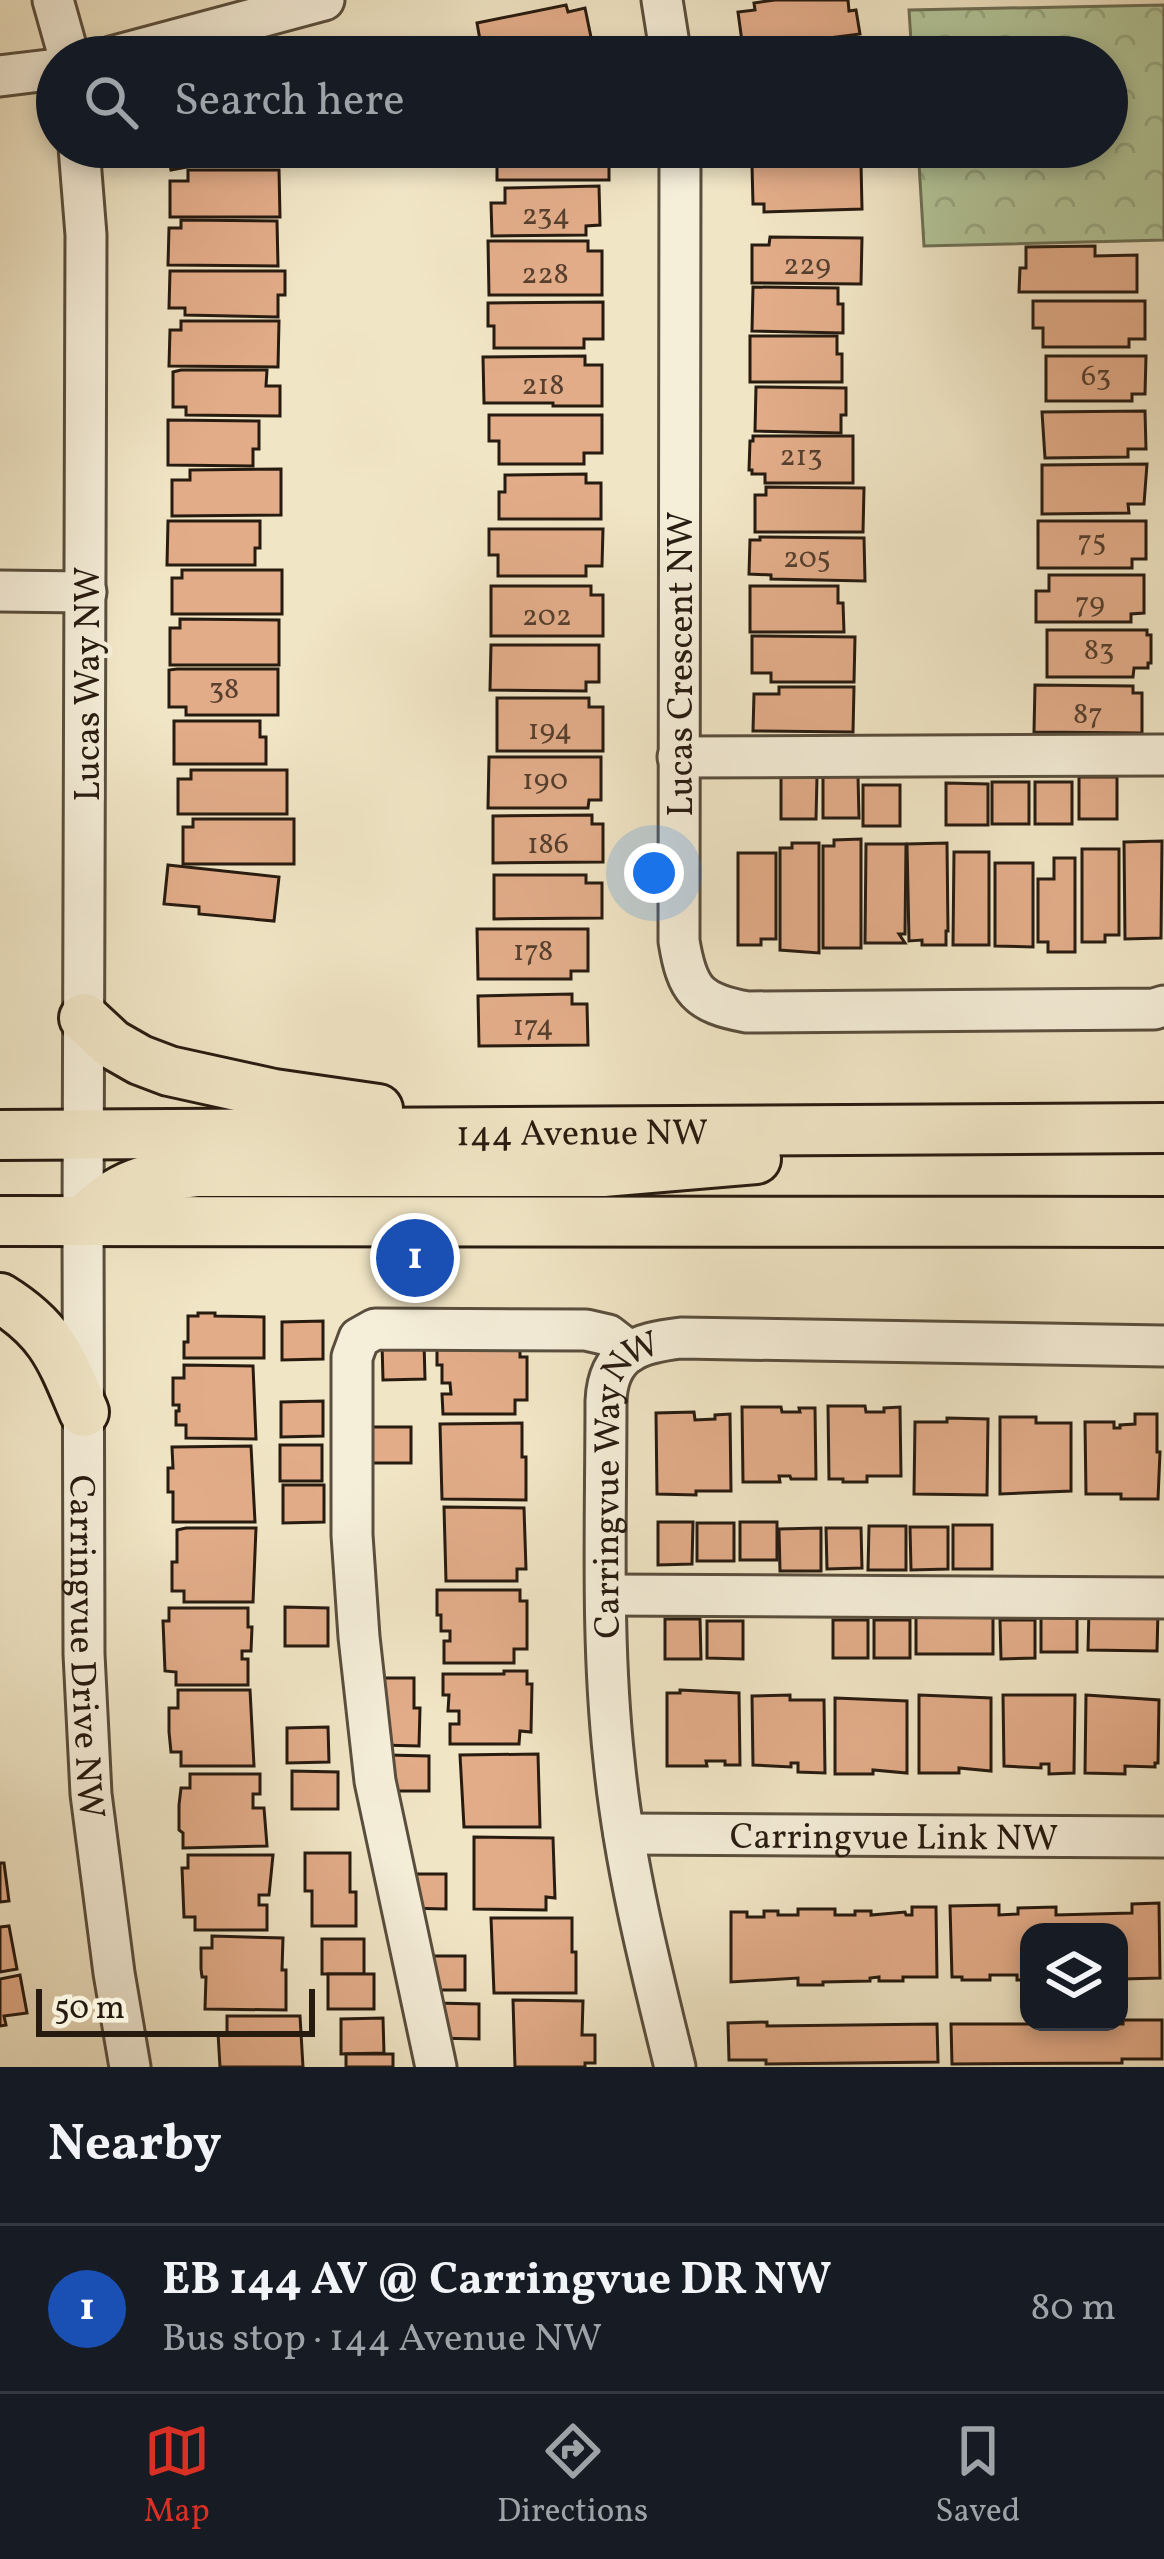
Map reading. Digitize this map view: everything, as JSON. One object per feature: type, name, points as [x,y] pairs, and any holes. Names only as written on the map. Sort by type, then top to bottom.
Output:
[{"type":"main road","points":[[84,1018],[112,1044],[140,1060],[192,1077],[274,1094],[543,1132]]},
{"type":"main road","name":"144 Avenue NW","points":[[0,1135],[1164,1128]]},
{"type":"main road","points":[[83,1221],[106,1197],[129,1185],[198,1172],[604,1172],[800,1156],[993,1129]]},
{"type":"main road","points":[[0,1221],[1164,1219]]},
{"type":"main road","points":[[0,1298],[38,1325],[58,1350],[83,1412]]},
{"type":"street","points":[[53,0],[63,36]]},
{"type":"street","points":[[189,36],[324,0]]},
{"type":"street","points":[[662,0],[668,36]]},
{"type":"street","points":[[0,76],[36,72]]},
{"type":"street","name":"Lucas Way NW","points":[[81,168],[86,235],[83,1221]]},
{"type":"street","name":"Lucas Crescent NW","points":[[680,168],[679,941],[689,985],[718,1007],[747,1012],[1164,1006]]},
{"type":"street","points":[[0,591],[86,592]]},
{"type":"street","points":[[678,758],[1164,755]]},
{"type":"street","name":"Carringvue Drive NW","points":[[83,1221],[84,1654],[91,1794],[130,2067]]},
{"type":"street","points":[[436,2067],[375,1781],[352,1535],[352,1357],[359,1338],[375,1329],[586,1330],[608,1336],[630,1352]]},
{"type":"street","name":"Carringvue Way NW","points":[[675,2067],[624,1834],[614,1761],[606,1595],[607,1388],[616,1363],[655,1341],[681,1338],[1164,1346]]},
{"type":"street","points":[[606,1595],[1164,1598]]},
{"type":"street","name":"Carringvue Link NW","points":[[624,1834],[1164,1838]]},
{"type":"green space","points":[[1164,5],[1164,240],[924,246],[919,168],[1128,168],[1128,36],[911,36],[909,10]]},
{"type":"building","points":[[848,0],[849,11],[856,10],[860,34],[741,36],[738,12],[755,10],[754,3]]},
{"type":"building","points":[[566,5],[568,12],[585,8],[591,36],[479,36],[477,23]]},
{"type":"building","points":[[497,168],[609,168],[609,180],[497,180]]},
{"type":"building","points":[[752,168],[861,168],[862,209],[764,212],[764,204],[753,204]]},
{"type":"building","points":[[188,170],[279,170],[280,217],[170,217],[170,181],[188,181]]},
{"type":"building","points":[[599,186],[600,225],[586,226],[586,235],[492,236],[491,203],[505,203],[505,188]]},
{"type":"building","points":[[181,220],[277,221],[278,266],[168,265],[169,228],[181,228]]},
{"type":"building","points":[[770,237],[862,238],[861,284],[752,283],[752,245],[769,245]]},
{"type":"building","points":[[488,241],[588,241],[588,251],[602,251],[602,295],[489,295]]},
{"type":"building","points":[[1095,246],[1095,256],[1137,255],[1137,292],[1019,292],[1026,247]]},
{"type":"building","points":[[170,271],[285,271],[285,295],[278,295],[278,317],[185,315],[185,308],[169,308]]},
{"type":"building","points":[[753,287],[838,288],[843,333],[752,331]]},
{"type":"building","points":[[1033,301],[1145,301],[1145,339],[1129,339],[1129,347],[1043,347],[1043,328],[1033,328]]},
{"type":"building","points":[[603,302],[603,339],[584,339],[584,348],[494,348],[488,303]]},
{"type":"building","points":[[181,321],[279,321],[278,367],[169,366],[170,330],[181,330]]},
{"type":"building","points":[[750,336],[837,336],[842,382],[750,382]]},
{"type":"building","points":[[585,356],[585,365],[602,365],[602,406],[484,403],[483,357]]},
{"type":"building","points":[[1046,356],[1146,356],[1145,394],[1132,394],[1132,401],[1046,401]]},
{"type":"building","points":[[267,370],[266,386],[280,386],[280,416],[186,415],[186,407],[173,407],[173,372]]},
{"type":"building","points":[[756,387],[846,388],[841,433],[755,431]]},
{"type":"building","points":[[1145,411],[1146,449],[1128,449],[1128,457],[1045,458],[1042,412]]},
{"type":"building","points":[[489,415],[602,415],[602,453],[584,453],[584,464],[499,464],[499,441],[489,441]]},
{"type":"building","points":[[168,420],[259,421],[259,449],[253,449],[253,466],[168,465]]},
{"type":"building","points":[[753,436],[853,436],[853,483],[765,483],[765,474],[749,470]]},
{"type":"building","points":[[1147,464],[1144,504],[1128,504],[1129,513],[1042,514],[1042,465]]},
{"type":"building","points":[[281,469],[281,515],[172,516],[172,480],[190,480],[190,470]]},
{"type":"building","points":[[586,474],[586,483],[601,483],[601,519],[499,519],[499,492],[505,492],[505,475]]},
{"type":"building","points":[[766,487],[864,488],[863,532],[755,532],[755,495],[766,495]]},
{"type":"building","points":[[168,521],[260,521],[255,565],[167,565]]},
{"type":"building","points":[[1038,521],[1146,521],[1146,559],[1132,559],[1132,568],[1038,568]]},
{"type":"building","points":[[489,529],[603,529],[602,566],[586,566],[586,576],[498,576],[498,555],[489,555]]},
{"type":"building","points":[[864,538],[865,581],[771,579],[771,575],[749,574],[750,540]]},
{"type":"building","points":[[182,570],[282,570],[282,614],[172,614],[172,578],[182,578]]},
{"type":"building","points":[[1049,575],[1144,575],[1144,613],[1131,614],[1131,622],[1036,622],[1036,591],[1049,591]]},
{"type":"building","points":[[491,586],[591,586],[591,595],[603,595],[603,636],[491,636]]},
{"type":"building","points":[[750,586],[838,586],[844,632],[750,632]]},
{"type":"building","points":[[180,619],[279,620],[279,665],[170,665],[170,628],[180,628]]},
{"type":"building","points":[[1047,630],[1147,630],[1151,663],[1148,668],[1134,668],[1133,677],[1047,677]]},
{"type":"building","points":[[752,636],[855,637],[854,682],[771,682],[771,673],[752,673]]},
{"type":"building","points":[[491,645],[599,645],[599,682],[586,682],[586,691],[490,690]]},
{"type":"building","points":[[278,669],[278,715],[186,715],[186,707],[169,707],[169,670]]},
{"type":"building","points":[[1035,685],[1133,686],[1133,693],[1142,693],[1142,733],[1034,732]]},
{"type":"building","points":[[779,687],[854,687],[853,732],[753,731],[754,694],[779,694]]},
{"type":"building","points":[[497,698],[589,698],[589,707],[603,707],[603,751],[497,751]]},
{"type":"building","points":[[174,721],[260,721],[260,737],[266,737],[266,764],[174,764]]},
{"type":"building","points":[[489,757],[601,757],[601,800],[589,800],[588,808],[488,808]]},
{"type":"building","points":[[191,770],[287,770],[287,814],[178,814],[178,779],[191,779]]},
{"type":"building","points":[[858,776],[859,818],[823,818],[823,777]]},
{"type":"building","points":[[781,777],[817,777],[816,819],[781,819]]},
{"type":"building","points":[[1079,777],[1117,777],[1117,819],[1079,819]]},
{"type":"building","points":[[992,782],[1029,782],[1029,824],[992,824]]},
{"type":"building","points":[[1035,782],[1072,782],[1072,824],[1035,824]]},
{"type":"building","points":[[946,783],[988,784],[988,825],[946,825]]},
{"type":"building","points":[[863,785],[900,785],[900,826],[863,826]]},
{"type":"building","points":[[592,815],[592,824],[603,824],[603,862],[493,863],[493,816]]},
{"type":"building","points":[[193,819],[294,819],[294,864],[183,864],[183,827],[193,827]]},
{"type":"building","points":[[861,839],[861,948],[823,948],[823,846],[834,846],[834,840]]},
{"type":"building","points":[[1162,841],[1161,938],[1125,939],[1124,842]]},
{"type":"building","points":[[792,843],[819,843],[819,953],[780,950],[780,848],[792,848]]},
{"type":"building","points":[[947,843],[946,945],[909,941],[907,844]]},
{"type":"building","points":[[866,844],[906,844],[905,934],[899,934],[905,943],[865,943]]},
{"type":"building","points":[[1082,849],[1119,849],[1119,935],[1105,935],[1105,942],[1082,942]]},
{"type":"building","points":[[954,852],[989,852],[989,945],[953,945]]},
{"type":"building","points":[[738,853],[776,853],[776,939],[761,939],[761,945],[738,945]]},
{"type":"building","points":[[1054,858],[1075,858],[1075,952],[1048,952],[1048,942],[1038,942],[1038,879],[1054,879]]},
{"type":"building","points":[[995,863],[1033,863],[1033,947],[995,946]]},
{"type":"building","points":[[168,865],[279,877],[274,921],[199,914],[199,907],[164,904]]},
{"type":"building","points":[[494,875],[586,875],[586,883],[602,883],[602,918],[494,919]]},
{"type":"building","points":[[477,929],[588,929],[588,971],[571,971],[571,979],[478,979]]},
{"type":"building","points":[[572,994],[572,1004],[587,1004],[588,1045],[479,1046],[478,996]]},
{"type":"building","points":[[188,1316],[264,1317],[264,1358],[184,1358]]},
{"type":"building","points":[[323,1321],[323,1359],[282,1360],[282,1322]]},
{"type":"building","points":[[424,1342],[425,1379],[383,1380],[382,1343]]},
{"type":"building","points":[[437,1342],[520,1342],[520,1357],[527,1357],[527,1400],[515,1400],[515,1414],[443,1414],[442,1394],[451,1394],[450,1383],[442,1383],[442,1365],[437,1365]]},
{"type":"building","points":[[184,1365],[253,1366],[256,1439],[186,1438],[186,1425],[176,1425],[179,1405],[173,1405],[173,1378],[184,1378]]},
{"type":"building","points":[[323,1401],[323,1436],[281,1437],[281,1402]]},
{"type":"building","points":[[828,1406],[865,1406],[866,1412],[900,1407],[901,1476],[867,1476],[867,1482],[829,1479]]},
{"type":"building","points":[[742,1407],[781,1407],[782,1412],[815,1408],[816,1479],[779,1476],[780,1482],[743,1482]]},
{"type":"building","points":[[694,1412],[695,1420],[730,1414],[731,1491],[657,1494],[656,1413]]},
{"type":"building","points":[[1135,1414],[1157,1414],[1158,1499],[1086,1494],[1085,1422],[1114,1422],[1114,1428],[1120,1428],[1135,1424]]},
{"type":"building","points":[[1000,1417],[1071,1423],[1071,1491],[1000,1494]]},
{"type":"building","points":[[947,1418],[988,1419],[987,1495],[914,1494],[915,1422],[947,1422]]},
{"type":"building","points":[[522,1423],[526,1500],[442,1499],[440,1424]]},
{"type":"building","points":[[370,1427],[411,1427],[411,1463],[370,1463]]},
{"type":"building","points":[[280,1445],[322,1445],[322,1481],[280,1481]]},
{"type":"building","points":[[251,1446],[255,1522],[173,1522],[173,1492],[168,1492],[172,1447]]},
{"type":"building","points":[[283,1485],[324,1485],[324,1522],[283,1523]]},
{"type":"building","points":[[444,1507],[524,1508],[526,1569],[517,1569],[517,1581],[446,1581]]},
{"type":"building","points":[[658,1522],[693,1522],[692,1564],[658,1565]]},
{"type":"building","points":[[740,1522],[777,1522],[777,1560],[740,1560]]},
{"type":"building","points":[[697,1523],[734,1523],[734,1561],[697,1561]]},
{"type":"building","points":[[953,1525],[992,1525],[992,1569],[953,1569]]},
{"type":"building","points":[[869,1526],[906,1526],[906,1570],[868,1570]]},
{"type":"building","points":[[910,1527],[948,1527],[948,1569],[911,1570]]},
{"type":"building","points":[[256,1528],[253,1602],[184,1602],[184,1591],[172,1591],[177,1530]]},
{"type":"building","points":[[821,1528],[821,1571],[780,1571],[779,1529]]},
{"type":"building","points":[[826,1528],[861,1528],[862,1568],[827,1569]]},
{"type":"building","points":[[437,1590],[520,1590],[520,1601],[527,1601],[527,1649],[514,1649],[514,1663],[444,1663],[444,1641],[450,1641],[450,1631],[441,1631]]},
{"type":"building","points":[[285,1607],[328,1608],[328,1646],[285,1646]]},
{"type":"building","points":[[169,1608],[248,1608],[251,1651],[242,1651],[242,1659],[248,1659],[248,1685],[176,1685],[176,1672],[165,1671],[163,1621],[169,1621]]},
{"type":"building","points":[[1089,1610],[1158,1611],[1157,1651],[1088,1650]]},
{"type":"building","points":[[916,1611],[993,1611],[993,1654],[916,1654]]},
{"type":"building","points":[[1041,1612],[1077,1612],[1077,1652],[1041,1652]]},
{"type":"building","points":[[665,1619],[700,1619],[701,1659],[665,1659]]},
{"type":"building","points":[[833,1620],[868,1620],[868,1658],[833,1658]]},
{"type":"building","points":[[874,1620],[910,1620],[910,1658],[874,1658]]},
{"type":"building","points":[[1000,1620],[1035,1620],[1035,1658],[1001,1659]]},
{"type":"building","points":[[707,1621],[743,1621],[743,1659],[707,1658]]},
{"type":"building","points":[[527,1671],[527,1684],[532,1684],[531,1732],[520,1731],[519,1744],[450,1744],[450,1724],[459,1724],[459,1711],[448,1711],[443,1674]]},
{"type":"building","points":[[377,1678],[414,1678],[414,1708],[420,1708],[419,1746],[380,1745]]},
{"type":"building","points":[[178,1690],[250,1690],[254,1766],[181,1766],[181,1752],[171,1752],[169,1732],[169,1708],[178,1708]]},
{"type":"building","points":[[667,1693],[739,1693],[740,1765],[706,1761],[707,1766],[667,1766]]},
{"type":"building","points":[[790,1695],[790,1700],[824,1700],[825,1773],[798,1772],[798,1763],[791,1767],[753,1765],[752,1696]]},
{"type":"building","points":[[919,1695],[991,1698],[991,1771],[959,1768],[959,1773],[919,1773]]},
{"type":"building","points":[[1003,1695],[1075,1695],[1074,1773],[1049,1774],[1049,1764],[1041,1768],[1004,1766]]},
{"type":"building","points":[[1086,1695],[1159,1700],[1155,1767],[1125,1766],[1125,1774],[1085,1773]]},
{"type":"building","points":[[835,1698],[907,1701],[907,1773],[835,1774]]},
{"type":"building","points":[[328,1727],[329,1762],[287,1763],[287,1728]]},
{"type":"building","points":[[538,1754],[540,1827],[464,1827],[460,1755]]},
{"type":"building","points":[[387,1755],[429,1756],[429,1791],[387,1791]]},
{"type":"building","points":[[292,1771],[338,1772],[338,1809],[292,1809]]},
{"type":"building","points":[[190,1774],[260,1774],[260,1794],[253,1794],[253,1808],[264,1808],[267,1846],[183,1848],[179,1805],[181,1788],[190,1788]]},
{"type":"building","points":[[474,1837],[553,1838],[555,1898],[546,1897],[546,1910],[474,1909]]},
{"type":"building","points":[[305,1853],[350,1853],[356,1926],[312,1926],[312,1891],[305,1891]]},
{"type":"building","points":[[188,1855],[273,1855],[269,1895],[259,1895],[259,1905],[267,1905],[267,1930],[195,1930],[195,1917],[184,1917],[182,1868],[188,1868]]},
{"type":"building","points":[[0,1863],[4,1863],[9,1901],[0,1902]]},
{"type":"building","points":[[404,1874],[446,1874],[446,1909],[403,1908]]},
{"type":"building","points":[[1159,1903],[1160,1978],[1128,1979],[1128,1923],[1020,1923],[1020,1980],[1017,1975],[990,1975],[990,1980],[952,1977],[950,1906],[999,1905],[999,1915],[1018,1914],[1018,1908],[1056,1907],[1056,1915],[1132,1913],[1132,1904]]},
{"type":"building","points":[[912,1907],[936,1907],[937,1977],[879,1981],[879,1977],[823,1985],[798,1985],[798,1978],[731,1982],[731,1912],[747,1912],[747,1917],[764,1917],[764,1911],[798,1915],[798,1909],[835,1909],[835,1915],[871,1911],[871,1915],[912,1915]]},
{"type":"building","points":[[491,1918],[572,1918],[576,1993],[494,1993]]},
{"type":"building","points":[[9,1926],[17,1969],[0,1972],[0,1927]]},
{"type":"building","points":[[212,1936],[283,1938],[286,2010],[205,2009],[201,1948],[212,1948]]},
{"type":"building","points":[[322,1939],[364,1939],[364,1974],[322,1974]]},
{"type":"building","points":[[424,1956],[465,1956],[465,1990],[423,1990]]},
{"type":"building","points":[[328,1974],[374,1974],[374,2009],[328,2009]]},
{"type":"building","points":[[20,1975],[27,2013],[4,2016],[6,2025],[0,2026],[0,1979]]},
{"type":"building","points":[[513,2000],[583,2001],[582,2035],[595,2035],[595,2063],[515,2067]]},
{"type":"building","points":[[435,2003],[479,2004],[479,2039],[435,2038]]},
{"type":"building","points":[[227,2016],[300,2016],[303,2067],[220,2067],[218,2033],[227,2033]]},
{"type":"building","points":[[383,2018],[384,2053],[341,2054],[341,2019]]},
{"type":"building","points":[[1128,2020],[1162,2020],[1162,2059],[952,2064],[951,2024],[1020,2024],[1020,2031],[1128,2031]]},
{"type":"building","points":[[767,2022],[767,2026],[937,2024],[938,2062],[766,2064],[766,2060],[729,2060],[728,2023]]},
{"type":"building","points":[[346,2054],[393,2054],[393,2067],[346,2067]]},
{"type":"place","name":"EB 144 AV @ Carringvue DR NW","points":[[415,1258]]}]
